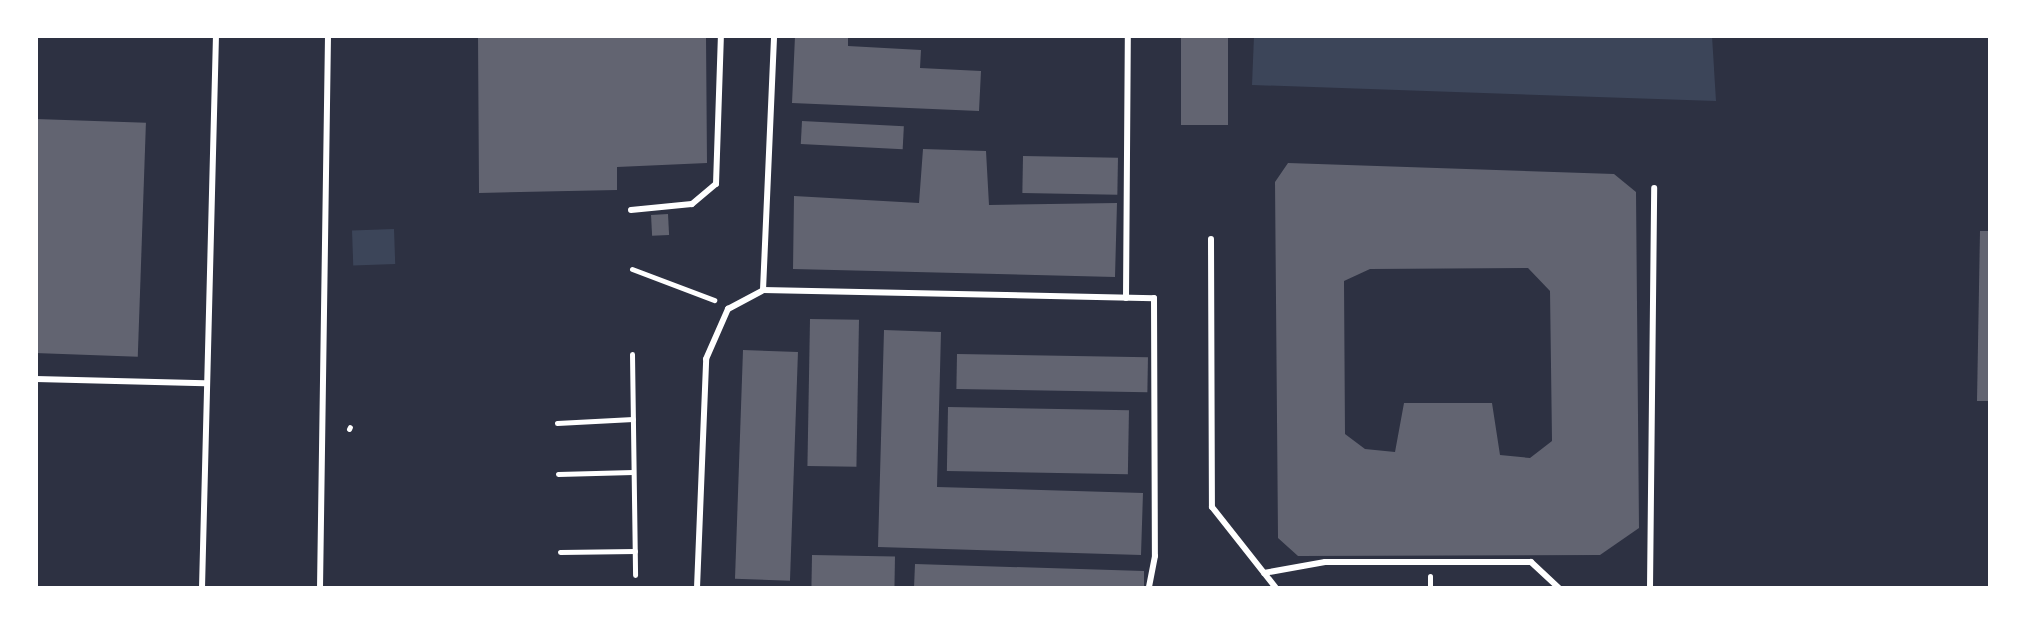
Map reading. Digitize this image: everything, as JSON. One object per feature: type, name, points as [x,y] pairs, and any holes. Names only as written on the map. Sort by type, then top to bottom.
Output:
[{"type":"lane","points":[[202,588],[216,36]]},
{"type":"lane","points":[[320,588],[328,36]]},
{"type":"lane","points":[[631,210],[692,204],[716,184],[721,36]]},
{"type":"lane","points":[[763,290],[774,36]]},
{"type":"lane","points":[[1126,298],[1128,36]]},
{"type":"lane","points":[[1650,588],[1654,188]]},
{"type":"lane","points":[[1211,239],[1212,507],[1276,588]]},
{"type":"lane","points":[[697,588],[701,389],[728,309],[763,290],[1154,298],[1155,556],[1149,588]]},
{"type":"lane","points":[[36,379],[205,383]]},
{"type":"lane","points":[[1264,573],[1325,562],[1531,562],[1559,588]]},
{"type":"path","points":[[632,269],[728,309]]},
{"type":"path","points":[[632,354],[635,575]]},
{"type":"path","points":[[557,423],[633,419]]},
{"type":"path","points":[[558,474],[633,472]]},
{"type":"path","points":[[560,552],[635,551]]},
{"type":"shaded area","points":[[1254,36],[1712,36],[1716,101],[1252,85]]},
{"type":"shaded area","points":[[394,229],[395,264],[353,265],[352,230]]},
{"type":"building","points":[[478,36],[706,36],[707,163],[617,167],[617,190],[479,193]]},
{"type":"building","points":[[795,36],[848,36],[848,46],[921,50],[920,68],[981,71],[979,111],[792,103]]},
{"type":"building","points":[[1181,36],[1228,36],[1228,125],[1181,125]]},
{"type":"building","points":[[36,119],[146,123],[138,357],[36,353]]},
{"type":"building","points":[[802,121],[904,126],[903,149],[801,144]]},
{"type":"building","points":[[923,149],[986,151],[989,205],[1117,203],[1115,277],[793,269],[794,196],[919,203]]},
{"type":"building","points":[[1023,156],[1118,158],[1117,195],[1022,193]]},
{"type":"building","points":[[1288,163],[1614,174],[1636,192],[1639,528],[1600,555],[1298,556],[1278,538],[1275,182]],"holes":[[[1528,268],[1550,291],[1552,441],[1530,458],[1500,455],[1492,403],[1404,403],[1395,452],[1365,449],[1345,434],[1344,281],[1370,269]]]},
{"type":"building","points":[[668,214],[669,235],[652,236],[651,215]]},
{"type":"building","points":[[1980,231],[1990,231],[1990,401],[1977,401]]},
{"type":"building","points":[[810,319],[859,320],[856,467],[807,466]]},
{"type":"building","points":[[884,330],[941,332],[937,487],[1143,493],[1141,555],[878,547]]},
{"type":"building","points":[[743,350],[798,352],[790,581],[735,579]]},
{"type":"building","points":[[957,354],[1148,357],[1147,392],[956,389]]},
{"type":"building","points":[[948,407],[1129,410],[1128,474],[947,471]]},
{"type":"building","points":[[812,555],[895,556],[894,588],[811,588]]},
{"type":"building","points":[[915,564],[1144,571],[1144,588],[914,588]]}]
